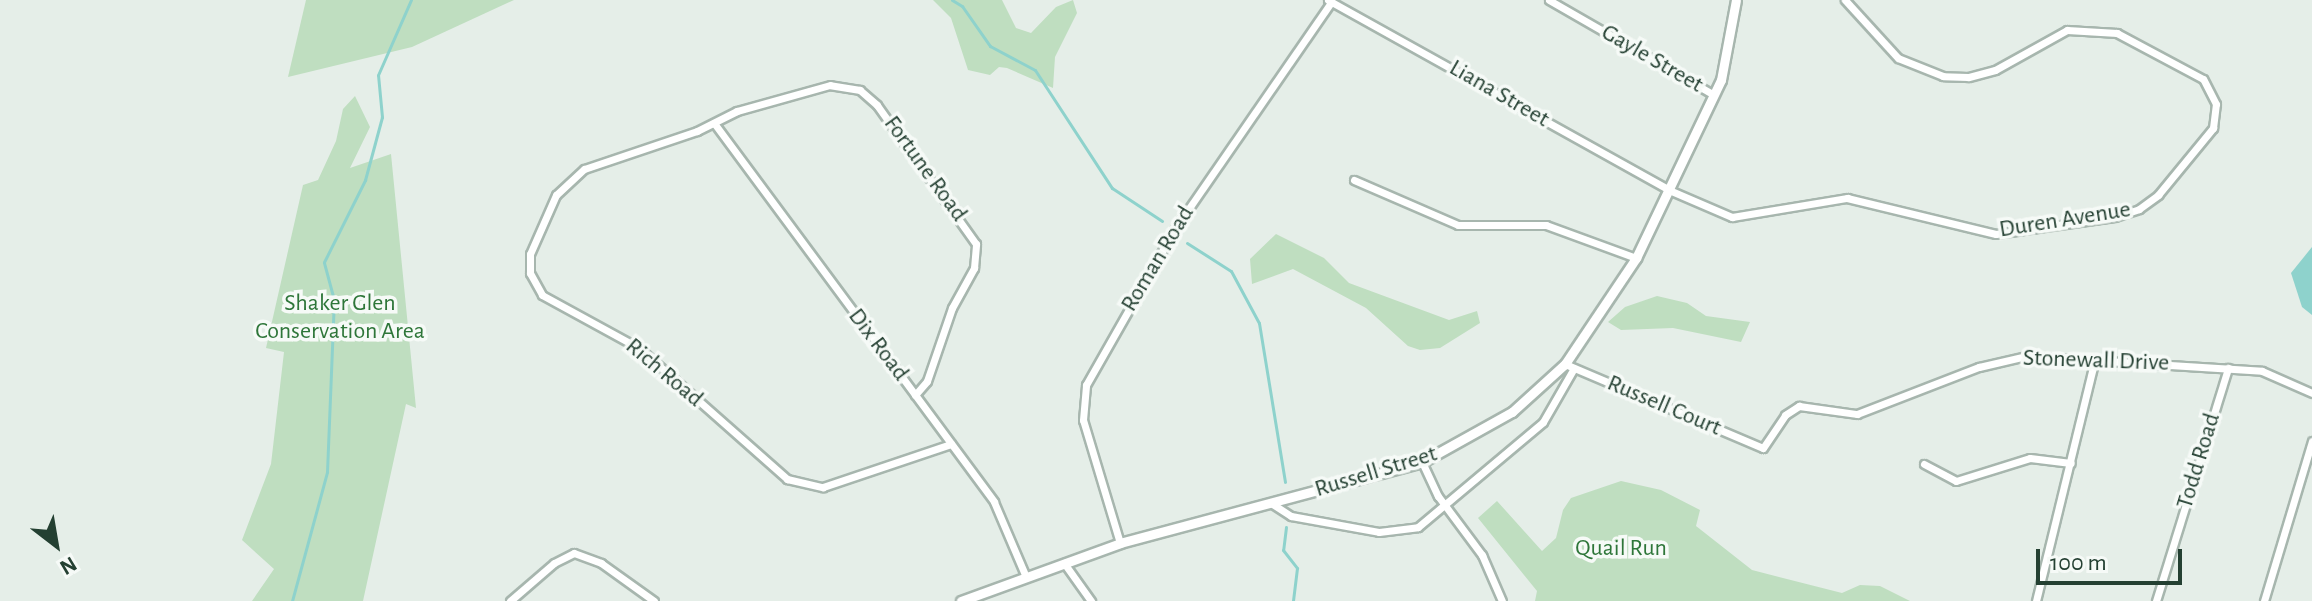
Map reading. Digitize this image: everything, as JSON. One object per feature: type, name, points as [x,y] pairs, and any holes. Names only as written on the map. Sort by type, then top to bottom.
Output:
[{"type":"street","name":"Gayle Street","points":[[1549,0],[1714,95]]},
{"type":"street","name":"Russell Street","points":[[961,601],[1120,543],[1422,462],[1497,423],[1569,366],[1636,258],[1714,95],[1728,57],[1736,0]]},
{"type":"street","name":"Duren Avenue","points":[[1669,190],[1737,218],[1847,198],[2006,234],[2139,209],[2168,185],[2213,128],[2216,104],[2203,79],[2117,33],[2067,30],[1995,70],[1943,76],[1898,58],[1845,0]]},
{"type":"street","name":"Liana Street","points":[[1330,1],[1669,190]]},
{"type":"street","name":"Roman Road","points":[[1120,543],[1083,420],[1086,385],[1174,230],[1330,1]]},
{"type":"street","name":"Fortune Road","points":[[714,123],[737,111],[838,84],[872,99],[905,142],[971,233],[977,252],[927,381],[915,395]]},
{"type":"street","name":"Dix Road","points":[[714,123],[997,507],[1026,577]]},
{"type":"street","name":"Rich Road","points":[[714,123],[591,166],[565,183],[530,254],[538,290],[551,303],[639,348],[798,485],[829,485],[951,444]]},
{"type":"street","points":[[1354,180],[1458,225],[1546,225],[1636,258]]},
{"type":"street","name":"Stonewall Drive","points":[[1763,448],[1785,415],[1799,406],[1857,414],[2001,361],[2043,355],[2270,372],[2312,393]]},
{"type":"street","points":[[2036,601],[2095,359]]},
{"type":"street","points":[[1271,503],[1291,516],[1386,533],[1418,527],[1447,508],[1543,422],[1569,366]]},
{"type":"street","name":"Russell Court","points":[[1569,366],[1763,448]]},
{"type":"street","name":"Todd Road","points":[[2156,601],[2228,368]]},
{"type":"street","points":[[2264,601],[2312,441]]},
{"type":"street","points":[[1924,464],[1956,481],[2030,458],[2071,463]]},
{"type":"street","points":[[1422,462],[1447,508],[1478,547],[1502,601]]},
{"type":"street","points":[[510,601],[554,563],[574,553],[601,563],[654,601]]},
{"type":"street","points":[[1064,563],[1091,601]]},
{"type":"green space","points":[[306,0],[514,0],[412,47],[288,77]]},
{"type":"green space","points":[[933,0],[1002,0],[1016,28],[1031,33],[1056,7],[1073,0],[1077,13],[1055,57],[1053,88],[1007,68],[999,67],[990,75],[968,70],[951,18]]},
{"type":"green space","name":"Shaker Glen Conservation Area","points":[[355,96],[370,127],[350,168],[391,154],[416,408],[406,404],[363,601],[252,601],[274,569],[242,540],[271,464],[284,352],[266,348],[303,185],[318,180],[336,141],[343,109]]},
{"type":"green space","points":[[1276,234],[1324,258],[1349,283],[1449,320],[1477,311],[1480,323],[1440,348],[1420,350],[1408,346],[1366,308],[1293,269],[1252,284],[1250,259]]},
{"type":"green space","points":[[1657,296],[1687,303],[1706,316],[1750,322],[1741,342],[1673,328],[1621,330],[1608,322],[1625,307]]},
{"type":"green space","name":"Quail Run","points":[[1621,481],[1661,490],[1700,510],[1696,526],[1752,570],[1842,593],[1860,585],[1880,586],[1910,601],[1535,601],[1537,591],[1478,518],[1497,501],[1542,551],[1556,538],[1563,510],[1571,498]]},
{"type":"water","points":[[2312,247],[2312,315],[2302,307],[2291,273]]},
{"type":"waterway","points":[[292,601],[327,472],[334,300],[324,262],[365,180],[382,117],[378,75],[411,0]]},
{"type":"waterway","points":[[952,0],[962,6],[990,46],[1035,70],[1112,188],[1162,221]]},
{"type":"waterway","points":[[1187,243],[1231,271],[1259,323],[1285,482]]},
{"type":"waterway","points":[[1286,527],[1283,550],[1297,568],[1293,601]]}]
